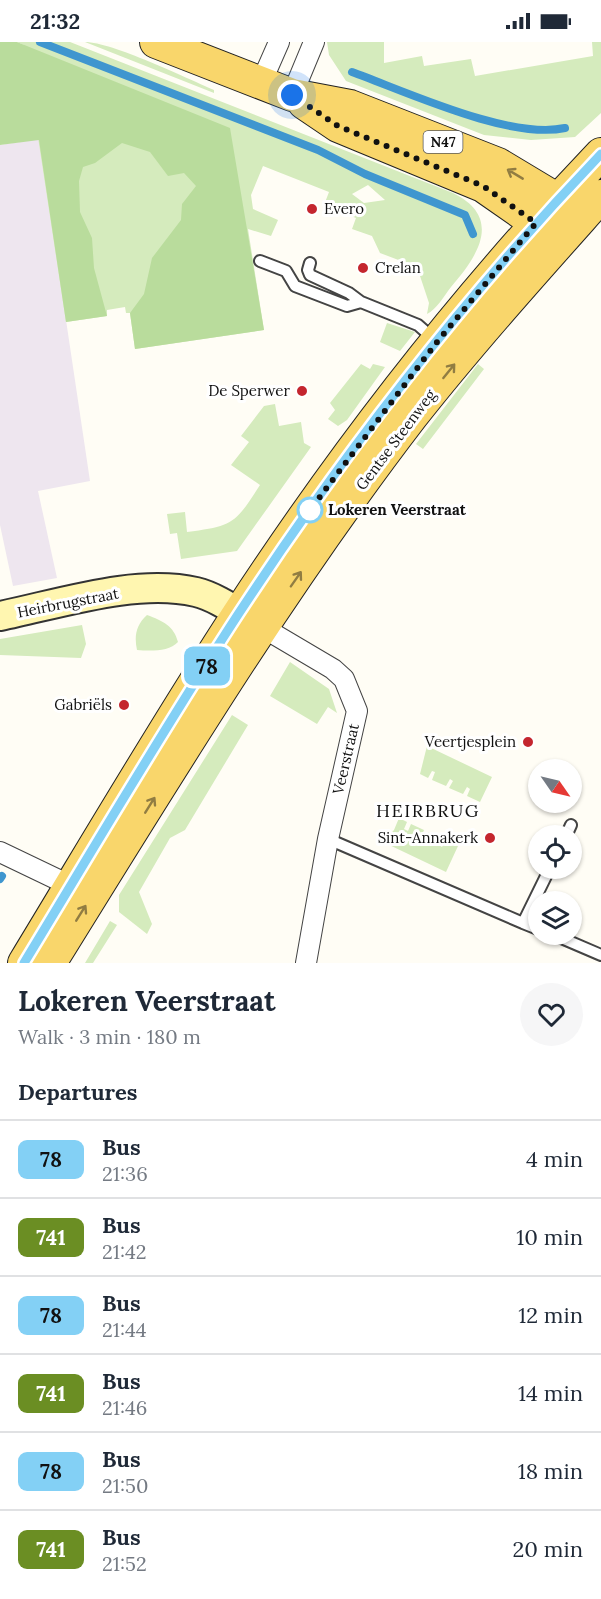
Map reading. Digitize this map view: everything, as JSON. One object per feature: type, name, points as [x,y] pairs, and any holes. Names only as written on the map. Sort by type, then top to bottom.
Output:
[{"type":"main road","name":"N47","points":[[156,42],[292,95],[350,106],[498,164],[568,210]]},
{"type":"main road","name":"N47","points":[[292,95],[338,126],[483,186],[547,233]]},
{"type":"main road","name":"Gentse Steenweg","points":[[50,963],[118,854],[251,620],[303,521],[356,447],[437,342],[568,210],[601,154]]},
{"type":"main road","name":"Gentse Steenweg","points":[[568,210],[601,196]]},
{"type":"main road","name":"Gentse Steenweg","points":[[24,963],[71,886],[251,620],[521,283],[547,233]]},
{"type":"street","points":[[261,83],[279,42]]},
{"type":"street","points":[[292,95],[314,42]]},
{"type":"street","name":"Heirbrugstraat","points":[[0,616],[106,594],[166,589],[197,593],[251,620]]},
{"type":"street","name":"Veerstraat","points":[[251,620],[333,669],[344,679],[357,711],[328,839],[306,963]]},
{"type":"street","points":[[0,852],[71,886]]},
{"type":"lane","points":[[260,261],[286,271],[295,286],[347,306],[362,302]]},
{"type":"lane","points":[[310,263],[308,270],[310,275],[349,293],[362,302],[418,325],[437,342]]},
{"type":"lane","points":[[328,839],[528,925]]},
{"type":"lane","points":[[523,923],[545,879]]},
{"type":"lane","points":[[578,945],[601,955]]},
{"type":"shaded area","points":[[39,139],[90,481],[38,491],[57,578],[13,586],[0,525],[0,145]]},
{"type":"green space","points":[[0,42],[17,42],[230,128],[264,330],[135,349],[130,313],[144,294],[152,258],[181,220],[182,204],[196,186],[184,173],[168,176],[150,152],[122,143],[95,163],[83,167],[79,181],[80,212],[92,238],[94,268],[107,316],[66,322],[39,140],[0,145]]},
{"type":"green space","points":[[17,42],[70,42],[453,193],[469,203],[478,214],[482,226],[477,251],[440,302],[427,314],[429,303],[417,267],[380,253],[372,236],[352,229],[356,218],[324,205],[329,192],[263,166],[251,195],[253,209],[278,220],[271,236],[248,229],[264,330],[135,349],[130,313],[126,313],[125,307],[107,310],[107,316],[66,322],[24,45]],"holes":[[[368,185],[385,200],[364,203],[352,194]]]},
{"type":"green space","points":[[85,42],[130,54],[214,90],[214,93]]},
{"type":"green space","points":[[327,42],[384,42],[384,63],[422,56],[424,66],[471,59],[475,76],[593,56],[592,42],[601,42],[601,113],[575,137],[531,140],[484,135],[346,81],[329,55]]},
{"type":"green space","points":[[387,323],[415,332],[400,351],[380,342]]},
{"type":"green space","points":[[361,364],[370,369],[373,364],[385,367],[347,420],[338,426],[328,419],[335,410],[330,403]]},
{"type":"green space","points":[[478,364],[484,369],[423,449],[416,444]]},
{"type":"green space","points":[[275,404],[279,426],[301,422],[304,443],[311,447],[237,551],[181,559],[177,533],[170,534],[167,514],[185,512],[187,532],[224,525],[245,508],[260,485],[231,465],[249,442],[241,436],[264,406]]},
{"type":"green space","points":[[147,615],[167,625],[174,632],[178,642],[170,648],[153,651],[137,650],[137,631]]},
{"type":"green space","points":[[82,625],[86,644],[81,658],[0,655],[0,639]]},
{"type":"green space","points":[[290,662],[329,689],[337,713],[328,707],[317,724],[270,696]]},
{"type":"green space","points":[[232,715],[248,725],[185,830],[170,838],[139,892],[152,924],[147,934],[119,912],[119,895]]},
{"type":"green space","points":[[427,746],[492,777],[480,802],[467,796],[470,789],[467,787],[463,794],[449,788],[453,781],[450,779],[446,786],[432,780],[435,772],[432,771],[428,778],[420,774]]},
{"type":"green space","points":[[399,818],[407,822],[404,829],[408,831],[411,824],[424,830],[421,837],[425,839],[428,832],[442,838],[439,845],[442,847],[446,840],[458,846],[446,872],[383,842],[394,830]]},
{"type":"green space","points":[[110,921],[117,925],[93,963],[85,963]]},
{"type":"waterway","points":[[40,42],[318,150],[365,174],[465,215],[473,234]]},
{"type":"waterway","points":[[352,72],[429,102],[488,121],[542,130],[565,128]]},
{"type":"bus line","name":"78","points":[[24,963],[239,614],[311,508],[437,342],[515,248],[601,154]]},
{"type":"place","name":"Evero","points":[[312,209]]},
{"type":"place","name":"Crelan","points":[[363,268]]},
{"type":"place","name":"De Sperwer","points":[[302,391]]},
{"type":"place","name":"Lokeren Veerstraat","points":[[310,510]]},
{"type":"place","name":"Gabriëls","points":[[124,705]]},
{"type":"place","name":"Veertjesplein","points":[[528,742]]},
{"type":"place","name":"Sint-Annakerk","points":[[490,838]]},
{"type":"district","name":"HEIRBRUG","points":[[428,811]]},
{"type":"route","points":[[292,95],[338,126],[483,186],[536,223],[437,342],[310,510]]}]
